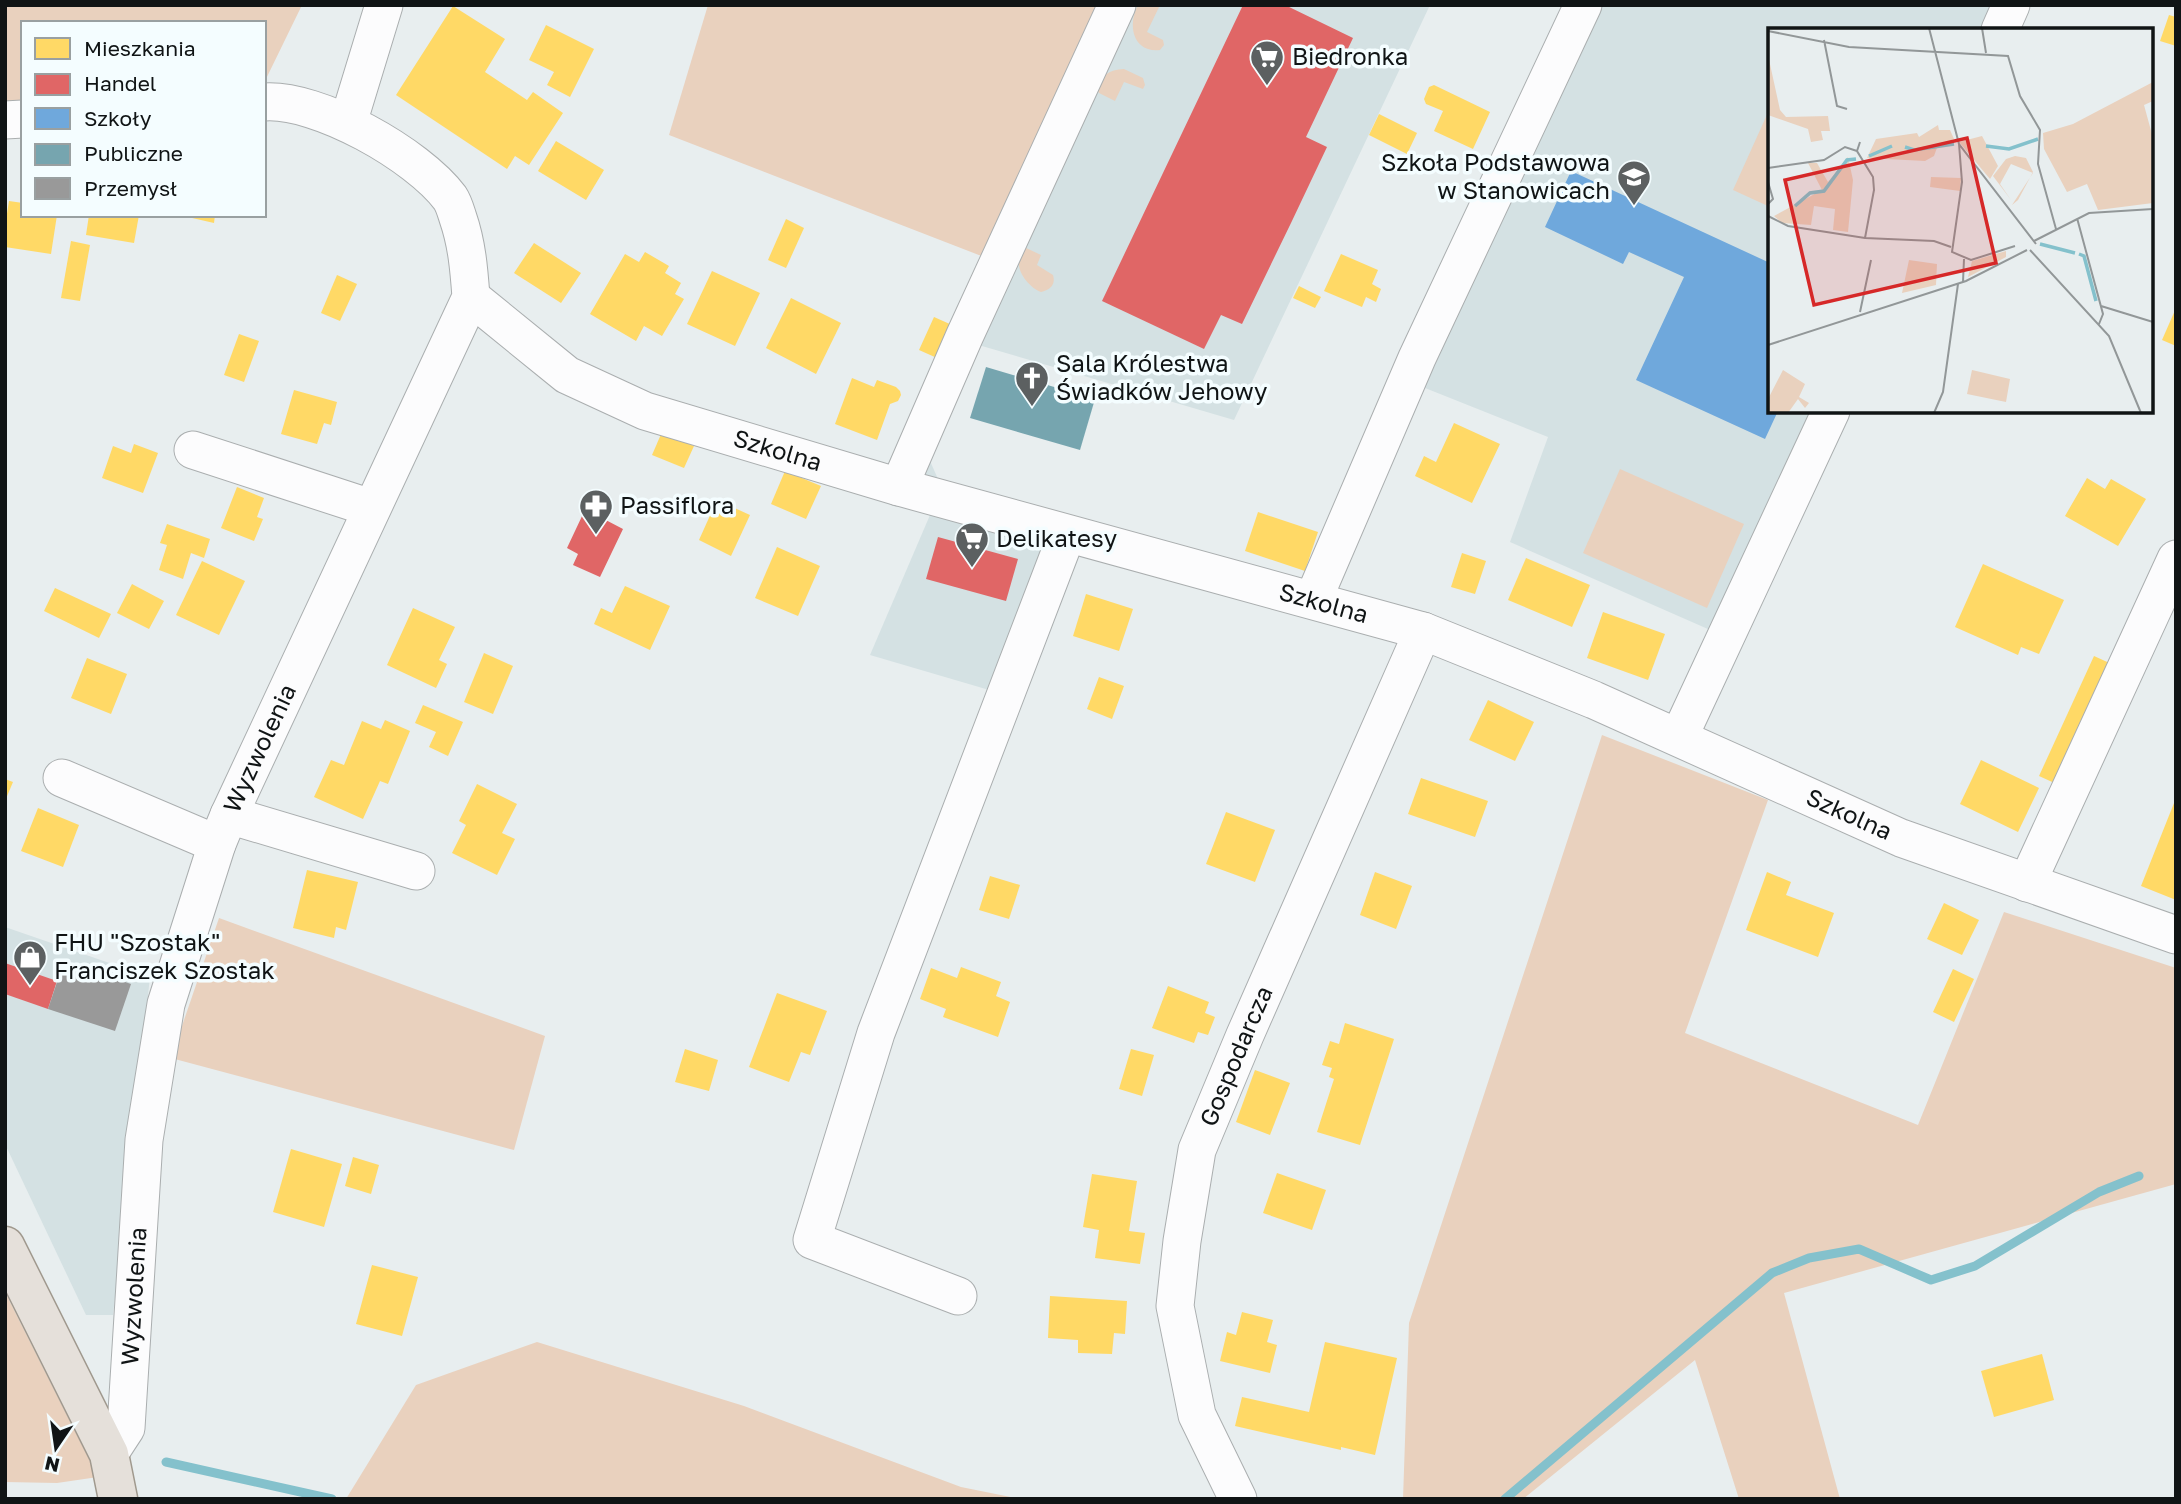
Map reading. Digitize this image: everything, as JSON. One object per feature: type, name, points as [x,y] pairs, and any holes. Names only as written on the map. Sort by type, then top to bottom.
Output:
[{"type":"main road","points":[[5,1246],[109,1454],[118,1499]]},
{"type":"street","points":[[348,123],[384,5]]},
{"type":"street","points":[[899,487],[971,322],[1118,5]]},
{"type":"street","points":[[1312,600],[1417,358],[1583,5]]},
{"type":"street","points":[[2001,28],[2011,5]]},
{"type":"street","points":[[266,102],[311,107],[348,123],[421,169],[451,199],[466,240],[471,297]]},
{"type":"street","name":"Szkolna","points":[[471,297],[567,375],[645,411],[899,487],[1423,631],[1594,700],[1901,838],[2176,935]]},
{"type":"street","name":"Wyzwolenia","points":[[109,1454],[126,1428],[144,1140],[166,1004],[223,830],[471,297]]},
{"type":"street","points":[[1679,737],[1830,413]]},
{"type":"street","points":[[193,450],[371,509]]},
{"type":"street","points":[[958,1296],[812,1240],[876,1033],[1067,534]]},
{"type":"street","points":[[2027,883],[2176,559]]},
{"type":"street","name":"Gospodarcza","points":[[1238,1499],[1197,1415],[1175,1306],[1196,1150],[1423,631]]},
{"type":"street","points":[[62,778],[223,830],[416,871]]},
{"type":"shaded area","points":[[5,5],[302,5],[266,79],[266,21],[21,21],[21,106],[5,107]]},
{"type":"shaded area","points":[[708,5],[1096,5],[984,257],[669,135]]},
{"type":"shaded area","points":[[1096,5],[1430,5],[1234,420],[975,344],[926,452],[938,479],[890,466]]},
{"type":"shaded area","points":[[1138,5],[1160,5],[1147,32],[1163,40],[1164,45],[1160,50],[1144,47],[1135,36],[1133,21]]},
{"type":"shaded area","name":"Szkoła Podstawowa w Stanowicach","points":[[1595,5],[2003,5],[1993,28],[1768,28],[1768,413],[1817,413],[1717,633],[1510,542],[1548,437],[1415,384]]},
{"type":"shaded area","points":[[1124,69],[1143,78],[1143,89],[1124,82],[1115,101],[1099,93],[1096,88],[1104,77],[1110,72]]},
{"type":"shaded area","points":[[1768,112],[1768,206],[1733,190]]},
{"type":"shaded area","points":[[1024,247],[1041,255],[1037,265],[1053,275],[1053,284],[1047,290],[1037,290],[1022,274],[1019,258]]},
{"type":"shaded area","points":[[1620,469],[1744,524],[1707,608],[1583,553]]},
{"type":"shaded area","points":[[933,508],[1055,540],[996,692],[870,655]]},
{"type":"shaded area","points":[[1602,735],[1768,800],[1685,1033],[1918,1125],[2004,912],[2176,968],[2176,1184],[1784,1293],[1840,1499],[1739,1499],[1695,1360],[1523,1499],[1403,1499],[1409,1323]]},
{"type":"shaded area","points":[[219,918],[545,1036],[514,1150],[171,1058]]},
{"type":"shaded area","points":[[5,927],[150,977],[113,1315],[86,1315],[5,1144]]},
{"type":"shaded area","points":[[5,1292],[98,1477],[57,1483],[5,1482]]},
{"type":"shaded area","points":[[537,1342],[744,1406],[961,1487],[1020,1499],[346,1499],[416,1385]]},
{"type":"building: Mieszkania","points":[[453,6],[505,39],[485,72],[527,100],[533,92],[563,113],[529,165],[515,156],[507,169],[396,95]]},
{"type":"building: Mieszkania","points":[[2169,15],[2176,17],[2176,46],[2160,41]]},
{"type":"building: Mieszkania","points":[[546,25],[594,49],[570,97],[547,85],[554,72],[529,60]]},
{"type":"building: Mieszkania","points":[[1434,85],[1490,112],[1473,149],[1434,131],[1443,111],[1426,104],[1424,99],[1429,87]]},
{"type":"building: Mieszkania","points":[[1379,114],[1417,133],[1407,154],[1369,135]]},
{"type":"building: Mieszkania","points":[[556,141],[604,170],[586,200],[538,171]]},
{"type":"building: Mieszkania","points":[[9,201],[21,203],[21,217],[57,217],[51,254],[5,247]]},
{"type":"building: Mieszkania","points":[[89,217],[139,217],[134,243],[86,235]]},
{"type":"building: Mieszkania","points":[[188,217],[215,217],[214,223]]},
{"type":"building: Mieszkania","points":[[786,219],[804,228],[786,268],[768,260]]},
{"type":"building: Mieszkania","points":[[71,241],[90,245],[80,301],[61,298]]},
{"type":"building: Mieszkania","points":[[534,243],[581,273],[561,303],[514,273]]},
{"type":"building: Mieszkania","points":[[645,252],[669,266],[665,273],[681,283],[675,294],[684,299],[662,336],[644,326],[636,341],[590,314],[625,254],[639,262]]},
{"type":"building: Mieszkania","points":[[1341,254],[1378,270],[1372,284],[1381,289],[1376,302],[1366,297],[1362,307],[1324,291]]},
{"type":"building: Mieszkania","points":[[712,271],[760,293],[735,346],[687,324]]},
{"type":"building: Mieszkania","points":[[337,275],[357,284],[340,321],[321,313]]},
{"type":"building: Mieszkania","points":[[1299,286],[1321,297],[1315,308],[1293,298]]},
{"type":"building: Mieszkania","points":[[791,298],[841,323],[816,374],[766,348]]},
{"type":"building: Mieszkania","points":[[2176,308],[2176,346],[2162,340]]},
{"type":"building: Mieszkania","points":[[934,317],[952,325],[937,358],[919,350]]},
{"type":"building: Mieszkania","points":[[239,334],[259,341],[244,382],[224,375]]},
{"type":"building: Mieszkania","points":[[852,378],[874,387],[877,380],[900,391],[898,401],[890,404],[877,440],[835,424]]},
{"type":"building: Mieszkania","points":[[294,390],[337,402],[331,425],[324,423],[317,444],[281,434]]},
{"type":"building: Mieszkania","points":[[1454,423],[1500,444],[1472,503],[1415,476],[1424,456],[1436,462]]},
{"type":"building: Mieszkania","points":[[662,432],[694,446],[684,468],[652,455]]},
{"type":"building: Mieszkania","points":[[134,444],[158,453],[143,493],[102,478],[113,446],[131,453]]},
{"type":"building: Mieszkania","points":[[785,471],[821,486],[806,519],[771,504]]},
{"type":"building: Mieszkania","points":[[2087,478],[2105,489],[2111,479],[2146,499],[2118,546],[2065,516]]},
{"type":"building: Mieszkania","points":[[237,487],[264,498],[257,517],[263,519],[254,541],[221,528]]},
{"type":"building: Mieszkania","points":[[717,500],[750,515],[731,556],[699,540]]},
{"type":"building: Mieszkania","points":[[1258,512],[1318,532],[1305,571],[1245,551]]},
{"type":"building: Mieszkania","points":[[167,524],[210,539],[204,558],[191,553],[183,579],[159,570],[167,545],[160,543]]},
{"type":"building: Mieszkania","points":[[777,547],[820,566],[798,616],[755,598]]},
{"type":"building: Mieszkania","points":[[1462,553],[1486,561],[1475,594],[1451,587]]},
{"type":"building: Mieszkania","points":[[1526,558],[1590,585],[1572,627],[1508,600]]},
{"type":"building: Mieszkania","points":[[202,561],[245,581],[219,635],[176,615]]},
{"type":"building: Mieszkania","points":[[1983,564],[2064,600],[2039,654],[2021,647],[2018,655],[1955,627]]},
{"type":"building: Mieszkania","points":[[132,584],[164,601],[149,629],[117,613]]},
{"type":"building: Mieszkania","points":[[625,586],[670,606],[650,650],[594,624],[601,608],[612,613]]},
{"type":"building: Mieszkania","points":[[55,588],[111,614],[99,638],[44,611]]},
{"type":"building: Mieszkania","points":[[1086,594],[1133,609],[1119,651],[1073,636]]},
{"type":"building: Mieszkania","points":[[413,608],[455,627],[439,660],[447,664],[436,688],[387,665]]},
{"type":"building: Mieszkania","points":[[1603,612],[1665,634],[1648,680],[1587,658]]},
{"type":"building: Mieszkania","points":[[484,653],[513,666],[493,714],[464,702]]},
{"type":"building: Mieszkania","points":[[2094,656],[2116,666],[2061,786],[2039,776]]},
{"type":"building: Mieszkania","points":[[87,658],[127,674],[111,714],[71,698]]},
{"type":"building: Mieszkania","points":[[1099,677],[1124,686],[1112,719],[1087,709]]},
{"type":"building: Mieszkania","points":[[1488,700],[1534,722],[1515,761],[1469,740]]},
{"type":"building: Mieszkania","points":[[423,705],[463,722],[448,756],[429,747],[436,732],[415,723]]},
{"type":"building: Mieszkania","points":[[385,720],[410,731],[388,784],[380,781],[363,819],[314,797],[331,760],[344,765],[362,721],[381,729]]},
{"type":"building: Mieszkania","points":[[1981,760],[2039,788],[2018,832],[1960,804]]},
{"type":"building: Mieszkania","points":[[1421,778],[1488,801],[1475,837],[1408,814]]},
{"type":"building: Mieszkania","points":[[5,779],[13,782],[5,801]]},
{"type":"building: Mieszkania","points":[[477,784],[517,804],[502,833],[515,839],[497,875],[452,853],[466,825],[459,821]]},
{"type":"building: Mieszkania","points":[[2176,798],[2176,900],[2141,886]]},
{"type":"building: Mieszkania","points":[[38,808],[79,825],[63,867],[21,851]]},
{"type":"building: Mieszkania","points":[[1226,812],[1275,830],[1255,882],[1206,864]]},
{"type":"building: Mieszkania","points":[[307,870],[358,882],[346,930],[336,927],[334,938],[293,928]]},
{"type":"building: Mieszkania","points":[[1375,872],[1412,886],[1396,929],[1360,915]]},
{"type":"building: Mieszkania","points":[[1767,872],[1791,882],[1786,895],[1834,913],[1818,957],[1746,930]]},
{"type":"building: Mieszkania","points":[[990,876],[1020,885],[1009,919],[979,910]]},
{"type":"building: Mieszkania","points":[[1944,903],[1979,920],[1962,955],[1927,939]]},
{"type":"building: Mieszkania","points":[[961,967],[1001,982],[996,996],[1010,1002],[998,1037],[943,1017],[946,1009],[920,999],[931,968],[957,978]]},
{"type":"building: Mieszkania","points":[[1953,969],[1974,979],[1954,1022],[1933,1012]]},
{"type":"building: Mieszkania","points":[[1168,986],[1209,1002],[1205,1013],[1215,1017],[1208,1035],[1198,1032],[1194,1043],[1152,1028]]},
{"type":"building: Mieszkania","points":[[777,993],[827,1011],[810,1055],[801,1052],[789,1082],[749,1067]]},
{"type":"building: Mieszkania","points":[[1345,1023],[1394,1039],[1360,1145],[1317,1132],[1334,1079],[1329,1077],[1332,1068],[1322,1065],[1330,1041],[1339,1044]]},
{"type":"building: Mieszkania","points":[[685,1049],[718,1060],[709,1091],[675,1082]]},
{"type":"building: Mieszkania","points":[[1131,1049],[1154,1055],[1142,1096],[1119,1089]]},
{"type":"building: Mieszkania","points":[[1255,1070],[1290,1083],[1270,1135],[1236,1122]]},
{"type":"building: Mieszkania","points":[[291,1149],[342,1164],[324,1227],[273,1212]]},
{"type":"building: Mieszkania","points":[[353,1157],[379,1165],[371,1194],[345,1186]]},
{"type":"building: Mieszkania","points":[[1277,1173],[1326,1190],[1312,1230],[1263,1213]]},
{"type":"building: Mieszkania","points":[[1092,1174],[1137,1181],[1129,1231],[1145,1233],[1140,1264],[1095,1258],[1099,1230],[1083,1227]]},
{"type":"building: Mieszkania","points":[[372,1265],[418,1277],[402,1336],[356,1324]]},
{"type":"building: Mieszkania","points":[[1050,1296],[1127,1301],[1125,1334],[1114,1333],[1112,1354],[1078,1353],[1078,1340],[1048,1338]]},
{"type":"building: Mieszkania","points":[[1242,1312],[1273,1320],[1267,1342],[1277,1345],[1270,1373],[1220,1361],[1227,1332],[1236,1335]]},
{"type":"building: Mieszkania","points":[[1325,1342],[1397,1358],[1375,1455],[1235,1426],[1242,1397],[1309,1412]]},
{"type":"building: Mieszkania","points":[[2042,1354],[2054,1400],[1994,1417],[1981,1371]]},
{"type":"building: Handel","points":[[1243,5],[1285,5],[1353,38],[1306,137],[1327,147],[1291,223],[1242,324],[1221,315],[1204,349],[1102,301]]},
{"type":"building: Handel","points":[[583,514],[598,521],[600,517],[623,529],[600,577],[573,565],[578,554],[567,548]]},
{"type":"building: Handel","name":"Delikatesy","points":[[938,537],[1018,559],[1006,601],[926,579]]},
{"type":"building: Handel","name":"FHU \"Szostak\" Franciszek Szostak","points":[[5,963],[57,981],[48,1009],[5,994]]},
{"type":"building: Szkoły","name":"Szkoła Podstawowa w Stanowicach","points":[[1571,171],[1768,262],[1768,413],[1777,413],[1765,439],[1636,380],[1684,277],[1629,252],[1623,264],[1545,227]]},
{"type":"building: Publiczne","name":"Sala Królestwa Świadków Jehowy","points":[[986,367],[1095,399],[1080,450],[970,418]]},
{"type":"building: Przemysł","points":[[64,961],[131,984],[115,1031],[48,1009]]},
{"type":"waterway","points":[[1505,1499],[1772,1273],[1809,1258],[1859,1249],[1931,1280],[1975,1266],[2099,1192],[2139,1176]]},
{"type":"waterway","points":[[166,1462],[332,1499]]},
{"type":"place","name":"Biedronka","points":[[1267,87]]},
{"type":"place","name":"Szkoła Podstawowa w Stanowicach","points":[[1634,207]]},
{"type":"place","name":"Sala Królestwa Świadków Jehowy","points":[[1032,408]]},
{"type":"place","name":"Passiflora","points":[[596,536]]},
{"type":"place","name":"Delikatesy","points":[[972,569]]},
{"type":"place","name":"FHU \"Szostak\" Franciszek Szostak","points":[[30,987]]}]
